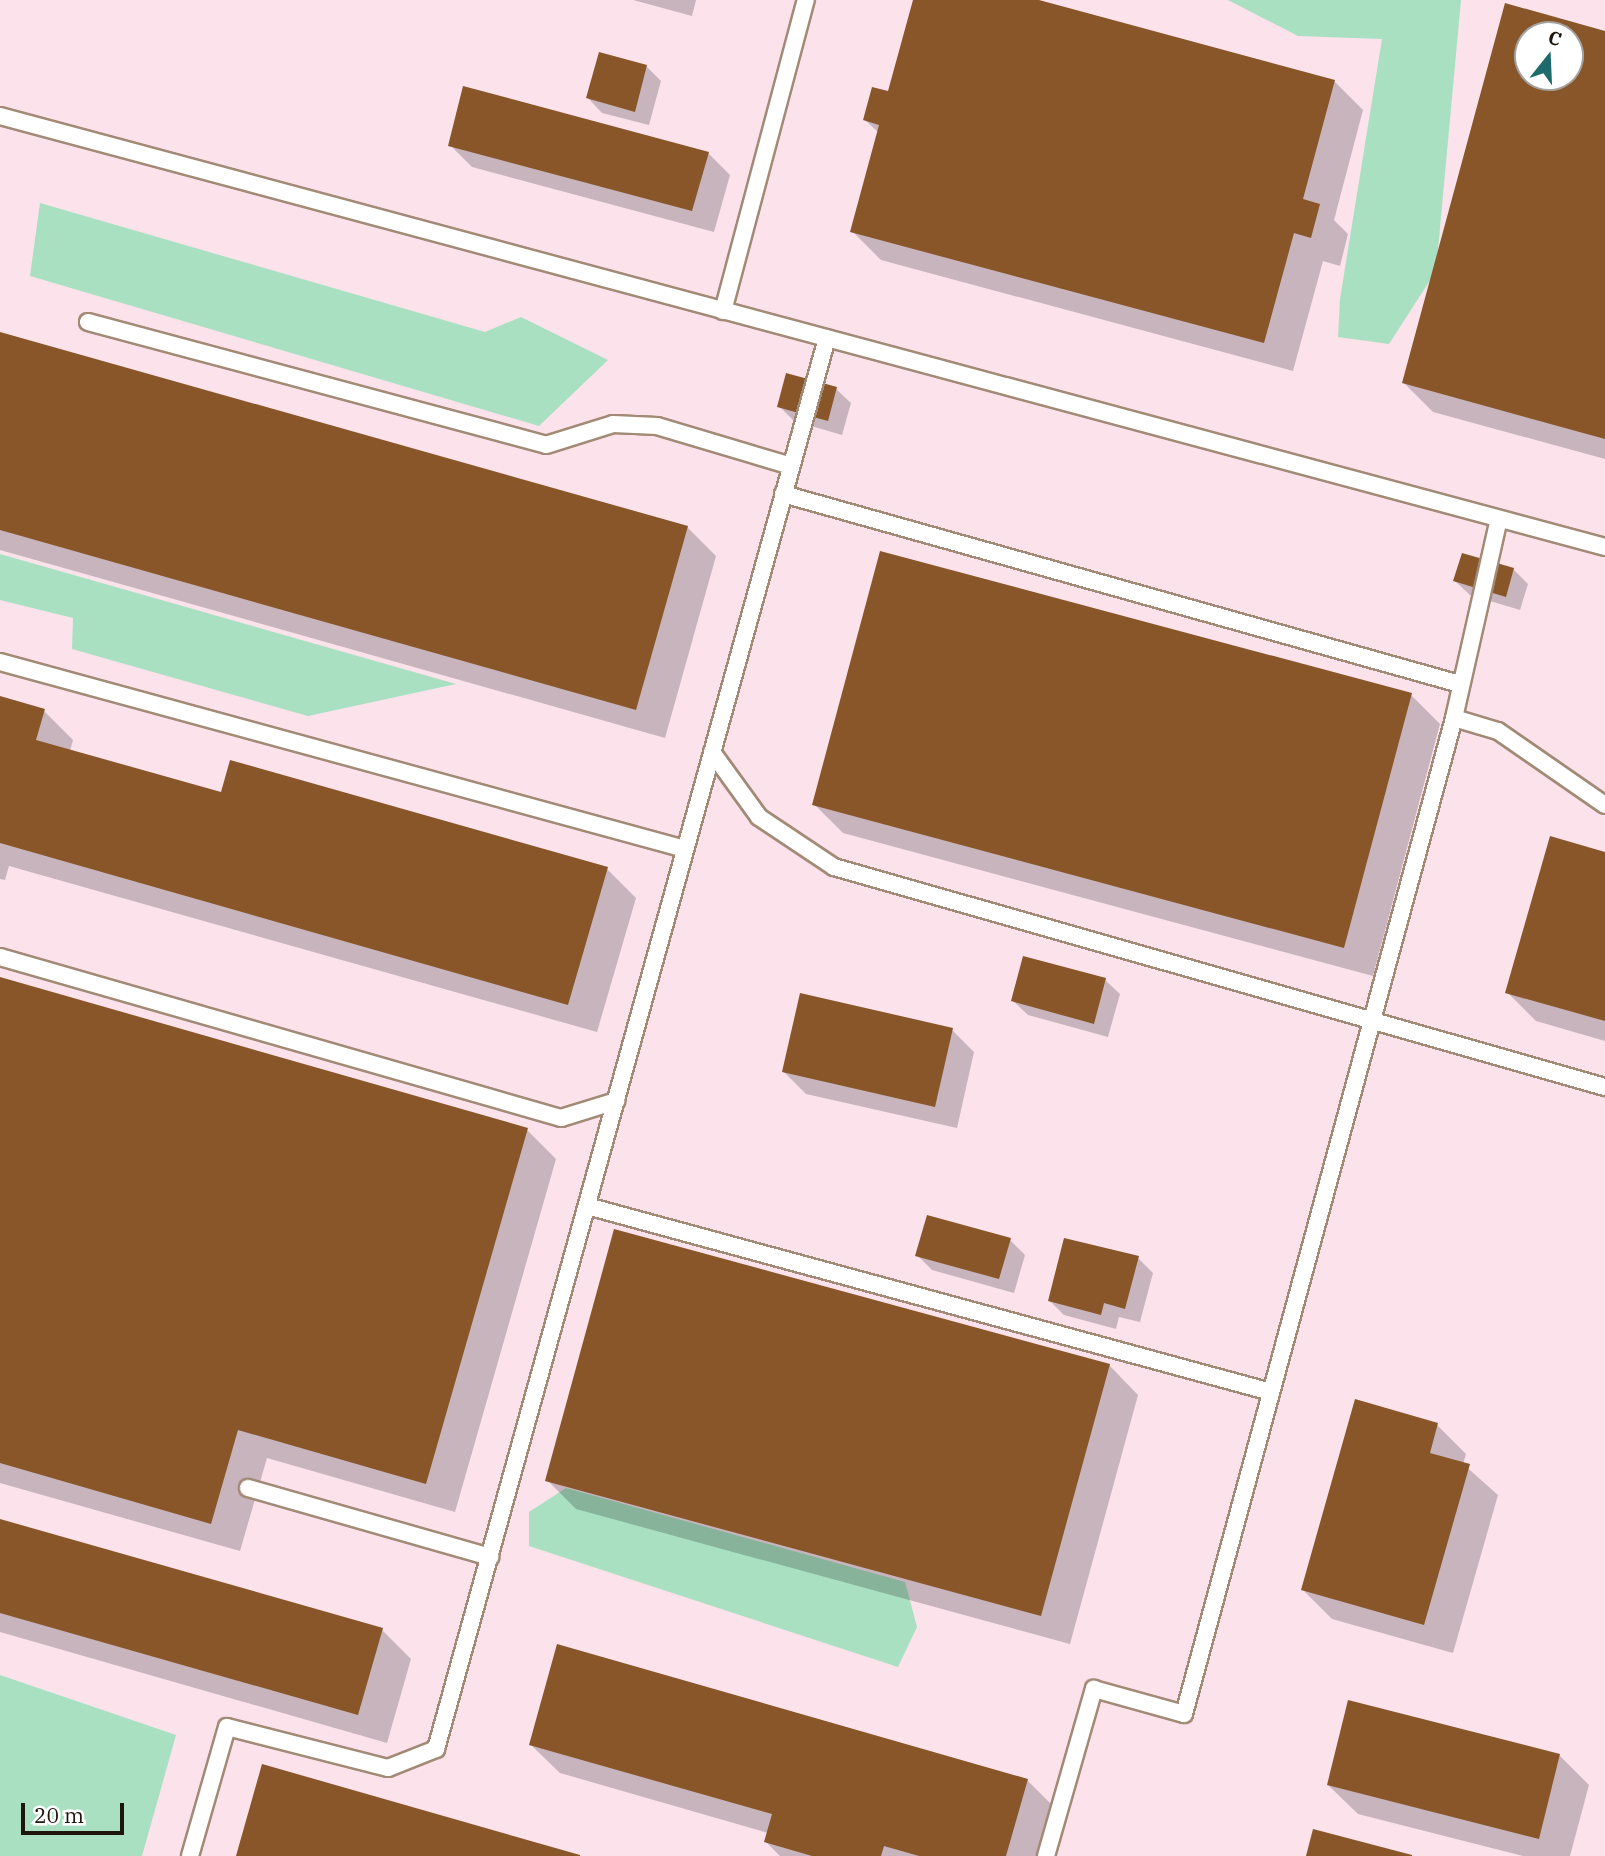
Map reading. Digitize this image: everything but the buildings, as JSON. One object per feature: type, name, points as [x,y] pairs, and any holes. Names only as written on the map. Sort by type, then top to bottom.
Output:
[{"type":"lane","points":[[723,311],[806,0]]},
{"type":"lane","points":[[0,116],[1605,547]]},
{"type":"lane","points":[[88,322],[546,445],[613,424],[657,425],[791,466]]},
{"type":"lane","points":[[190,1856],[227,1727],[388,1768],[436,1749],[827,338]]},
{"type":"lane","points":[[783,494],[1460,684]]},
{"type":"lane","points":[[1046,1856],[1094,1689],[1184,1713],[1454,718],[1499,519]]},
{"type":"lane","points":[[0,662],[685,849]]},
{"type":"lane","points":[[1454,718],[1498,731],[1605,805]]},
{"type":"lane","points":[[712,752],[759,817],[834,867],[1371,1023],[1605,1087]]},
{"type":"lane","points":[[0,957],[561,1118],[616,1101]]},
{"type":"lane","points":[[587,1206],[1271,1392]]},
{"type":"lane","points":[[248,1488],[490,1557]]},
{"type":"shaded area","points":[[0,0],[1605,0],[1605,1856],[0,1856]]},
{"type":"green space","points":[[1228,0],[1461,0],[1436,271],[1389,344],[1338,337],[1340,299],[1382,39],[1298,36]]},
{"type":"green space","points":[[40,203],[485,332],[521,317],[608,360],[539,426],[30,276]]},
{"type":"green space","points":[[0,554],[456,684],[308,716],[72,649],[73,618],[0,600]]},
{"type":"green space","points":[[566,1488],[905,1582],[917,1627],[898,1667],[529,1546],[529,1512]]},
{"type":"green space","points":[[0,1675],[176,1735],[142,1856],[0,1856]]}]
